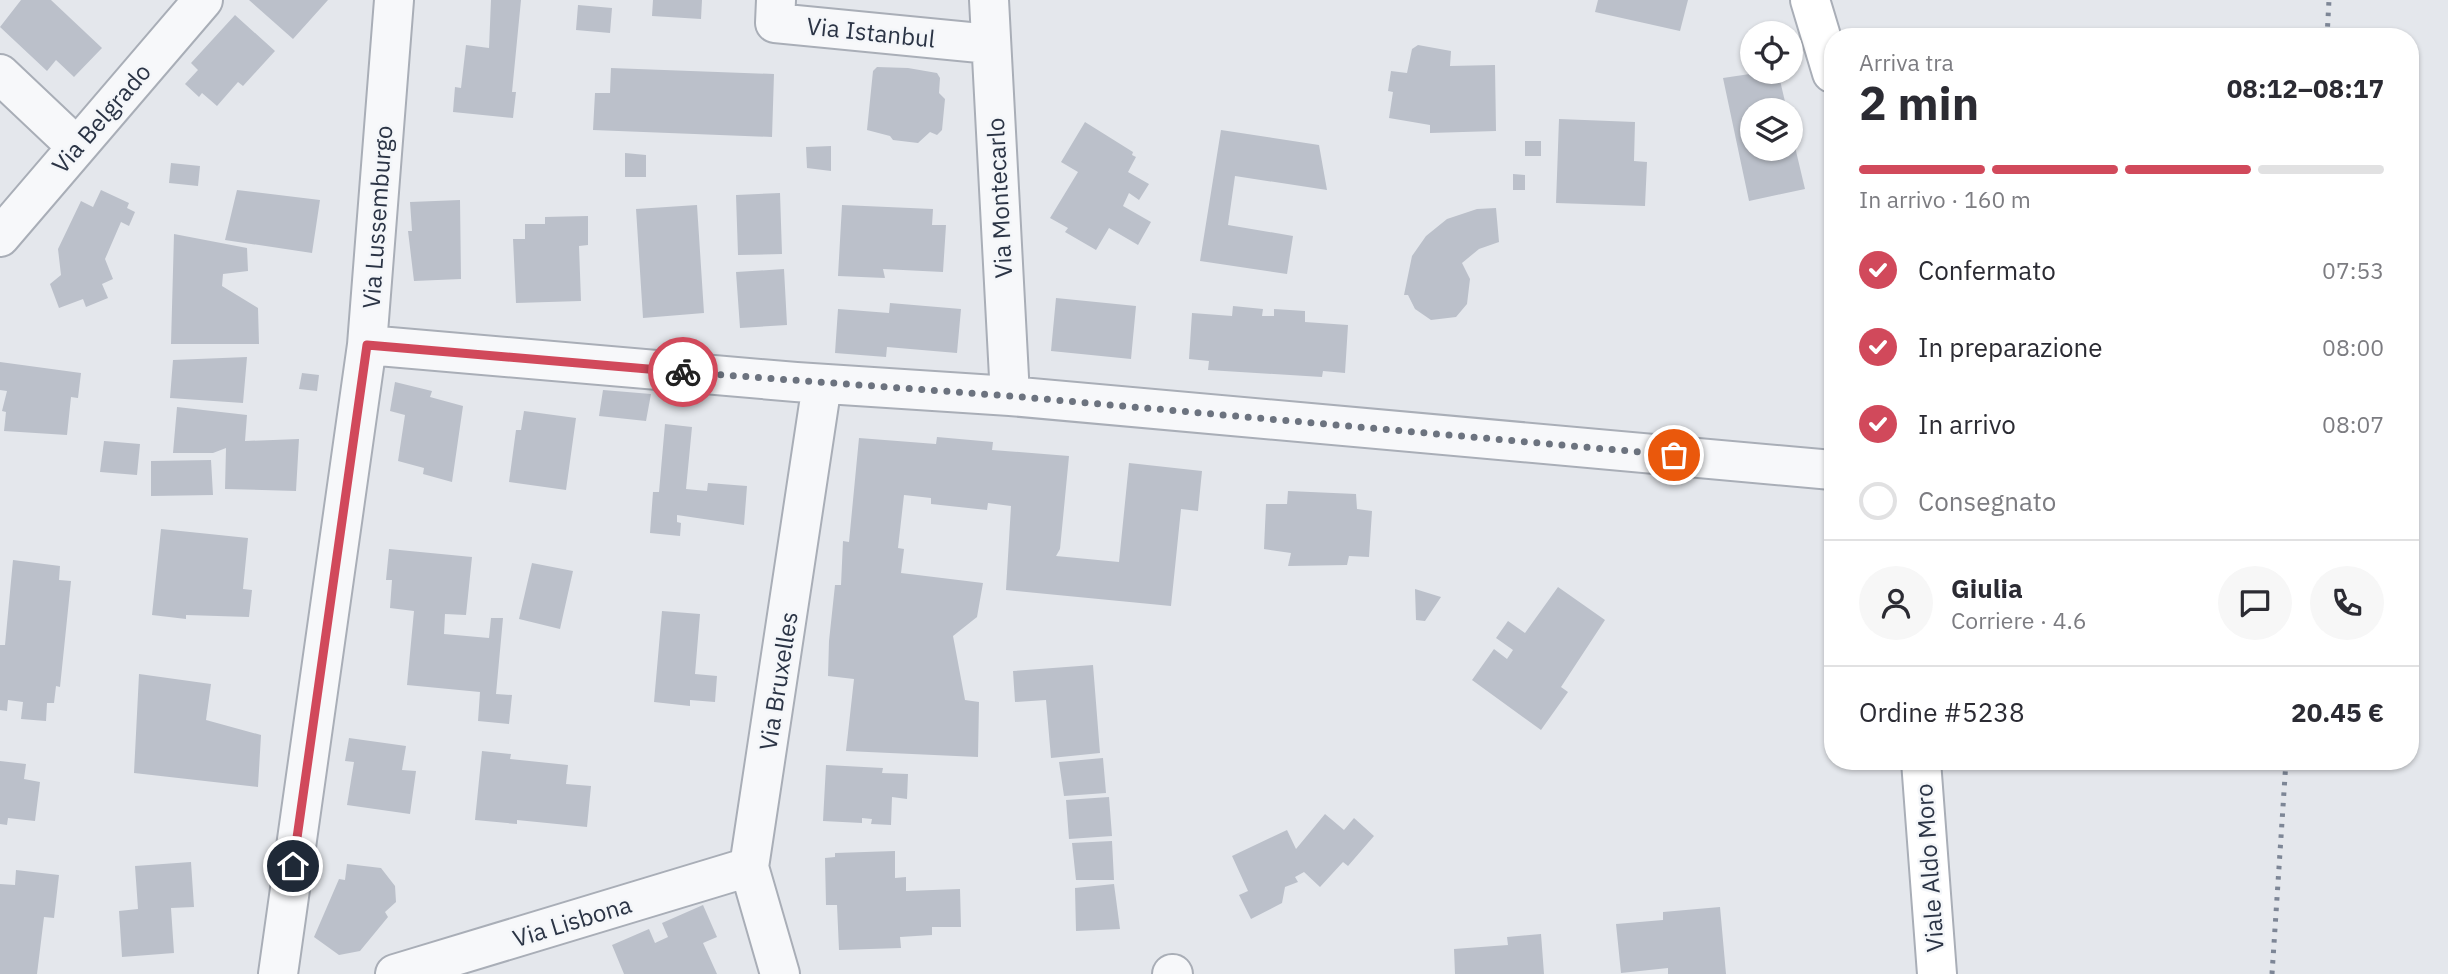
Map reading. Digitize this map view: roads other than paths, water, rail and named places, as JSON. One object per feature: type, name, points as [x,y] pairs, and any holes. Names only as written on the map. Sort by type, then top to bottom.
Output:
[{"type":"main road","points":[[1810,0],[1824,46]]},
{"type":"main road","name":"Viale Aldo Moro","points":[[1922,770],[1937,974]]},
{"type":"street","name":"Via Belgrado","points":[[0,237],[75,145],[203,0]]},
{"type":"street","name":"Via Lussemburgo","points":[[278,974],[367,345],[394,0]]},
{"type":"street","name":"Via Istanbul","points":[[776,0],[775,23],[990,44]]},
{"type":"street","name":"Via Montecarlo","points":[[989,0],[1010,396]]},
{"type":"street","points":[[0,74],[75,145]]},
{"type":"street","points":[[367,345],[822,384],[1010,396],[1824,469]]},
{"type":"street","name":"Via Bruxelles","points":[[780,974],[749,867],[822,384]]},
{"type":"street","name":"Via Lisbona","points":[[395,974],[749,867]]},
{"type":"railway","points":[[2327,28],[2329,0]]},
{"type":"railway","points":[[2272,974],[2285,770]]}]
